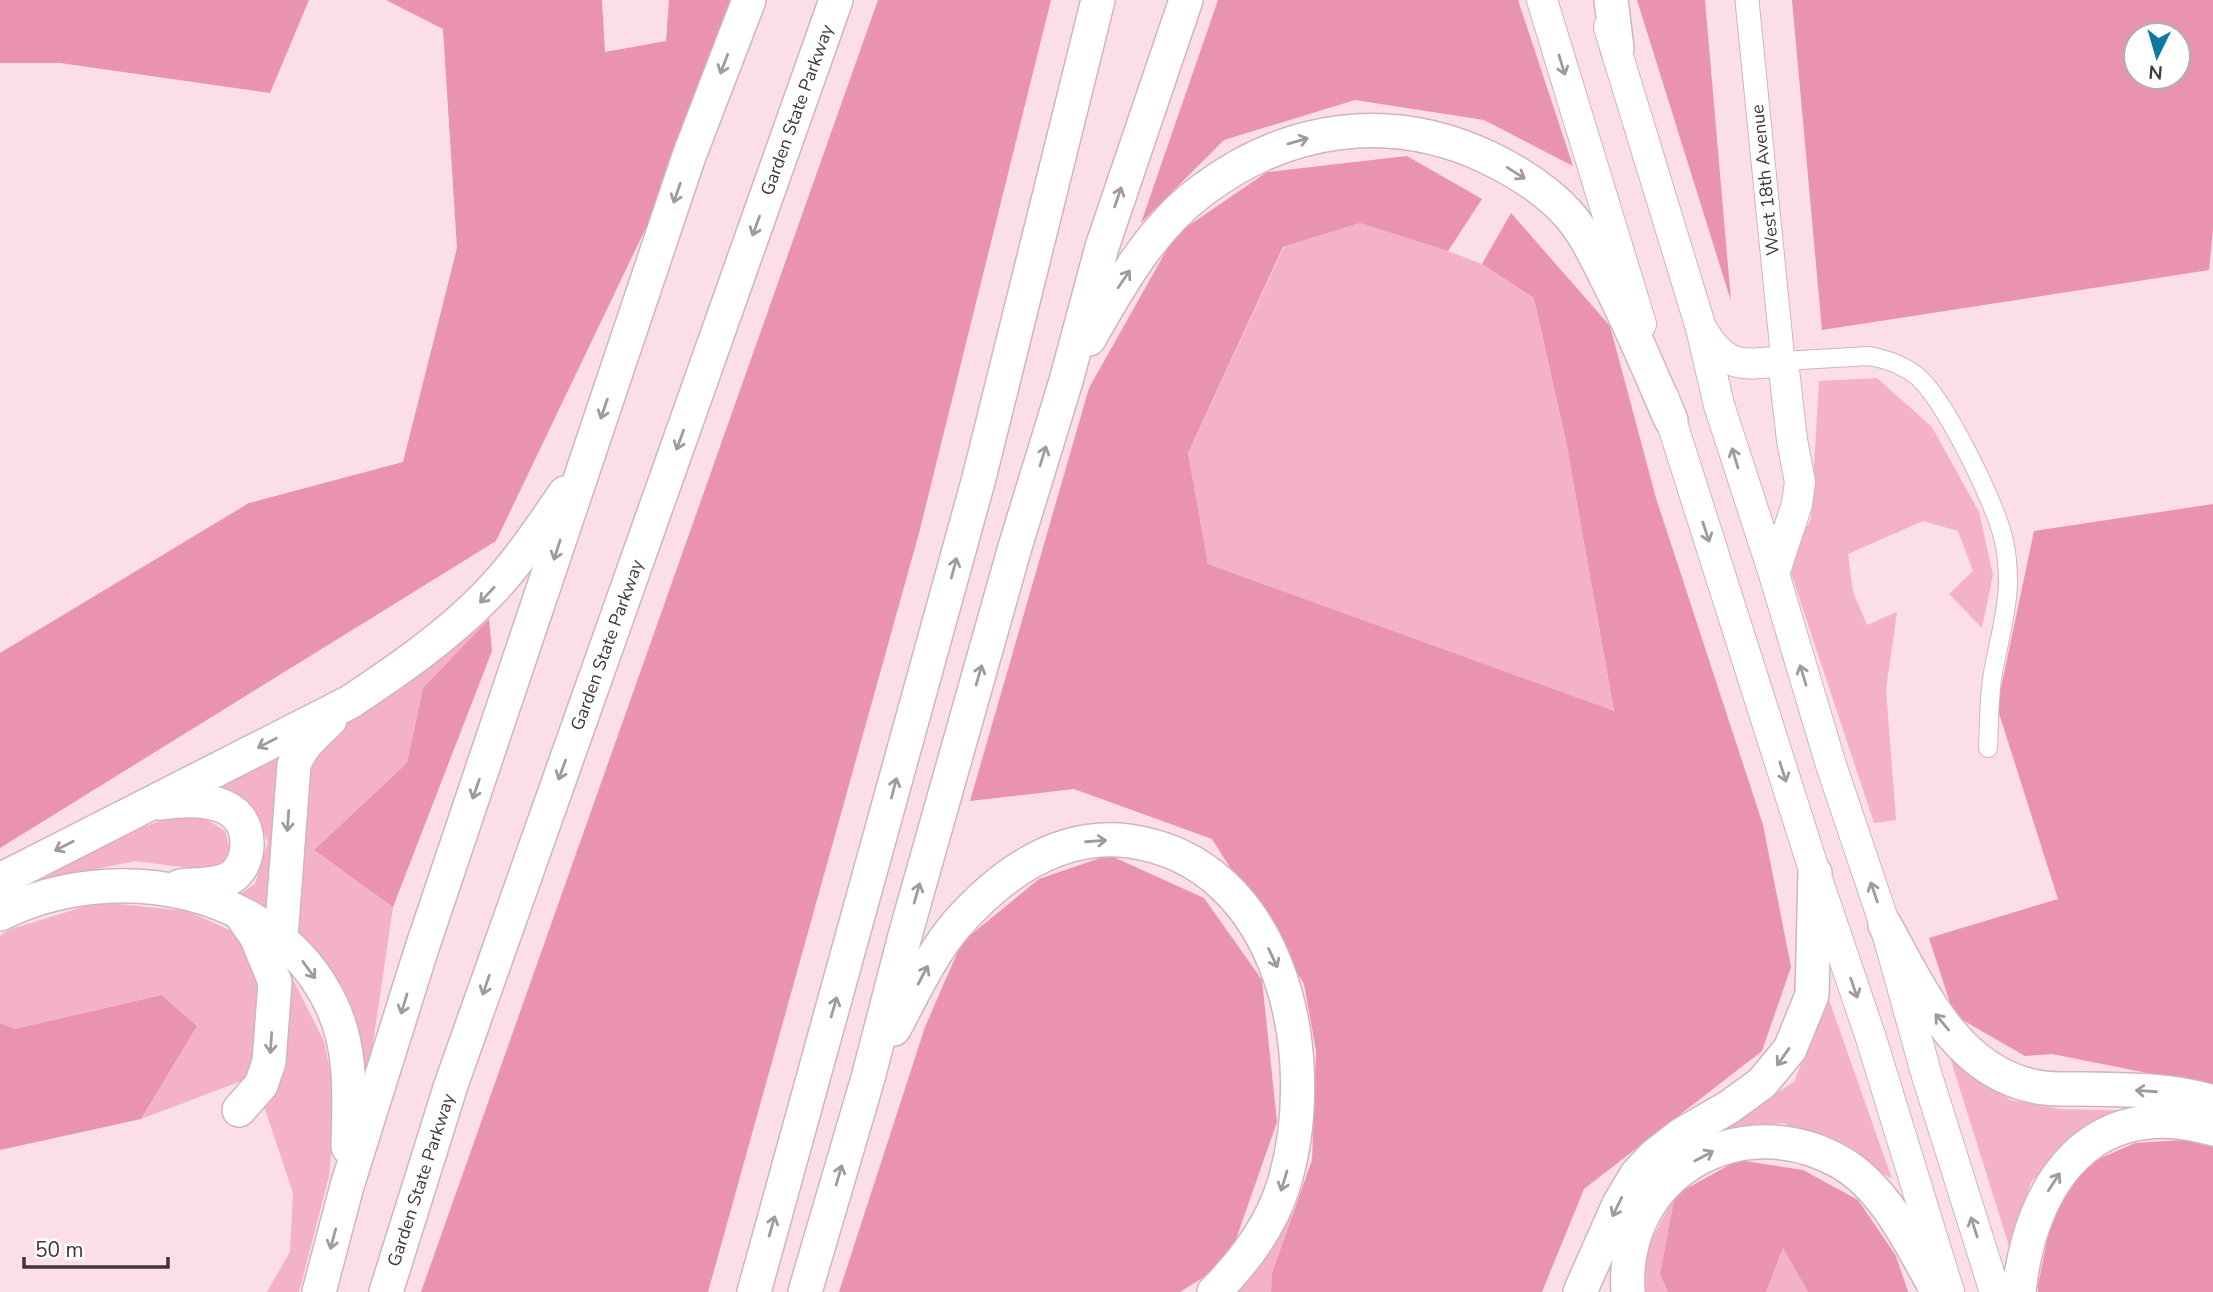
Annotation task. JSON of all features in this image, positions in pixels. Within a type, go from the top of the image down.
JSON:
[{"type":"highway","points":[[319,1292],[347,1186],[421,951],[690,156],[749,0]]},
{"type":"highway","name":"Garden State Parkway","points":[[386,1292],[455,1072],[836,0]]},
{"type":"highway","points":[[754,1292],[979,478],[1098,0]]},
{"type":"highway","points":[[805,1292],[1015,547],[1066,381],[1101,247],[1186,0]]},
{"type":"highway","points":[[1542,0],[1671,421],[1815,873],[1870,1035],[1949,1292]]},
{"type":"highway","points":[[1599,0],[1617,48],[1701,328],[1719,405],[1831,765],[1885,925],[1927,1076],[1995,1292]]},
{"type":"highway","points":[[1611,0],[1617,48]]},
{"type":"highway","points":[[1066,381],[1123,278],[1165,225],[1199,192],[1237,166],[1274,148],[1320,135],[1393,131],[1442,139],[1504,165],[1551,198],[1570,216],[1586,238],[1616,297],[1671,421]]},
{"type":"highway","points":[[1701,328],[1713,347],[1735,362],[1783,360],[1792,440],[1800,482],[1797,504],[1773,575]]},
{"type":"highway","points":[[281,938],[291,782],[299,753],[309,740],[350,702],[416,656],[488,594],[533,540],[586,462]]},
{"type":"highway","points":[[0,880],[350,702]]},
{"type":"highway","points":[[145,806],[186,799],[224,806],[241,821],[246,836],[245,859],[233,876],[223,881],[164,888]]},
{"type":"highway","points":[[867,1078],[937,950],[977,903],[1025,864],[1068,845],[1104,840],[1143,843],[1189,860],[1227,889],[1262,936],[1286,993],[1297,1064],[1295,1132],[1282,1189],[1253,1245],[1214,1292]]},
{"type":"highway","points":[[1580,1292],[1619,1203],[1637,1174],[1654,1156],[1681,1135],[1729,1107],[1762,1083],[1790,1049],[1812,995],[1815,873]]},
{"type":"highway","points":[[0,914],[20,904],[92,886],[164,888],[238,911],[281,938],[305,964],[324,991],[339,1024],[346,1052],[349,1083],[347,1186]]},
{"type":"highway","points":[[238,911],[257,936],[275,982],[269,1062],[261,1085],[239,1110]]},
{"type":"highway","points":[[1885,925],[1932,1011],[1965,1050],[2001,1075],[2049,1089],[2165,1093],[2213,1101]]},
{"type":"highway","points":[[2019,1292],[2023,1256],[2040,1205],[2055,1179],[2078,1153],[2103,1136],[2134,1125],[2162,1120],[2213,1129]]},
{"type":"highway","points":[[1628,1292],[1628,1272],[1637,1229],[1651,1202],[1668,1181],[1706,1153],[1745,1143],[1780,1141],[1821,1153],[1842,1163],[1874,1192],[1904,1233],[1938,1292]]},
{"type":"street","name":"West 18th Avenue","points":[[1747,0],[1783,360]]},
{"type":"street","points":[[1783,360],[1869,356],[1882,358],[1919,377],[1935,395],[1952,424],[1993,506],[2004,541],[2008,582],[2007,606],[1992,682],[1988,748]]},
{"type":"shaded area","points":[[0,0],[309,0],[270,93],[60,63],[0,63]]},
{"type":"shaded area","points":[[386,0],[602,0],[605,52],[666,41],[669,0],[755,0],[496,541],[0,848],[0,653],[249,503],[403,462],[457,248],[443,29]]},
{"type":"shaded area","points":[[878,0],[1051,0],[919,533],[708,1292],[421,1292]]},
{"type":"shaded area","points":[[1218,0],[1518,0],[1573,166],[1484,120],[1355,100],[1224,140],[1141,223]]},
{"type":"shaded area","points":[[1637,0],[1705,0],[1731,301]]},
{"type":"shaded area","points":[[1792,0],[2213,0],[2213,229],[2209,270],[1822,330]]},
{"type":"shaded area","points":[[1407,156],[1482,199],[1448,251],[1360,223],[1283,247],[1188,453],[1208,564],[1614,711],[1566,441],[1534,298],[1482,264],[1511,213],[1610,326],[1656,498],[1763,825],[1791,967],[1762,1051],[1584,1189],[1542,1292],[1271,1292],[1272,1273],[1312,1160],[1316,1051],[1304,984],[1212,839],[1074,789],[970,801],[1089,388],[1175,235],[1267,172]]},
{"type":"shaded area","points":[[1360,223],[1482,264],[1534,298],[1566,441],[1614,712],[1208,564],[1188,453],[1284,247]]},
{"type":"shaded area","points":[[1877,378],[1932,427],[1979,512],[1993,575],[1982,628],[1949,594],[1973,571],[1958,531],[1923,521],[1848,554],[1853,592],[1867,625],[1897,612],[1886,689],[1896,820],[1874,823],[1787,561],[1811,519],[1819,381]]},
{"type":"shaded area","points":[[2213,504],[2213,1086],[2052,1054],[2025,1056],[1954,1015],[1929,938],[2058,899],[1997,707],[2034,531]]},
{"type":"shaded area","points":[[489,619],[423,688],[407,763],[314,850],[393,907],[365,1097],[291,935],[304,776],[323,740]]},
{"type":"shaded area","points":[[489,619],[492,651],[393,907],[314,850],[407,763],[423,688]]},
{"type":"shaded area","points":[[287,748],[273,922],[235,897],[255,884],[268,842],[246,799],[205,790]]},
{"type":"shaded area","points":[[170,817],[203,817],[225,831],[232,857],[213,871],[135,861],[40,881],[102,843]]},
{"type":"shaded area","points":[[1109,855],[1204,898],[1262,980],[1277,1122],[1228,1262],[1180,1292],[839,1292],[925,1027],[962,942],[1039,879]]},
{"type":"shaded area","points":[[99,902],[187,911],[241,935],[262,967],[255,1076],[141,1119],[197,1026],[160,995],[15,1029],[0,1023],[0,936],[8,930]]},
{"type":"shaded area","points":[[291,976],[324,1041],[336,1100],[329,1176],[299,1292],[267,1292],[290,1252],[293,1193],[264,1106],[283,1069]]},
{"type":"shaded area","points":[[161,995],[197,1026],[141,1119],[0,1150],[0,1023],[15,1029]]},
{"type":"shaded area","points":[[1828,997],[1892,1179],[1840,1146],[1783,1123],[1715,1133],[1794,1082]]},
{"type":"shaded area","points":[[1948,1051],[2010,1100],[2060,1109],[2145,1111],[2072,1142],[2031,1182],[2010,1249]]},
{"type":"shaded area","points":[[2184,1140],[2213,1147],[2213,1292],[2038,1292],[2051,1221],[2064,1189],[2087,1164],[2135,1143]]},
{"type":"shaded area","points":[[1738,1160],[1803,1170],[1858,1200],[1896,1256],[1908,1292],[1808,1292],[1783,1248],[1766,1292],[1668,1292],[1660,1274],[1675,1195]]},
{"type":"shaded area","points":[[1675,1195],[1660,1274],[1668,1292],[1646,1292],[1644,1255]]},
{"type":"shaded area","points":[[1293,1213],[1272,1273],[1271,1292],[1238,1292]]},
{"type":"shaded area","points":[[1783,1248],[1808,1292],[1766,1292]]}]
